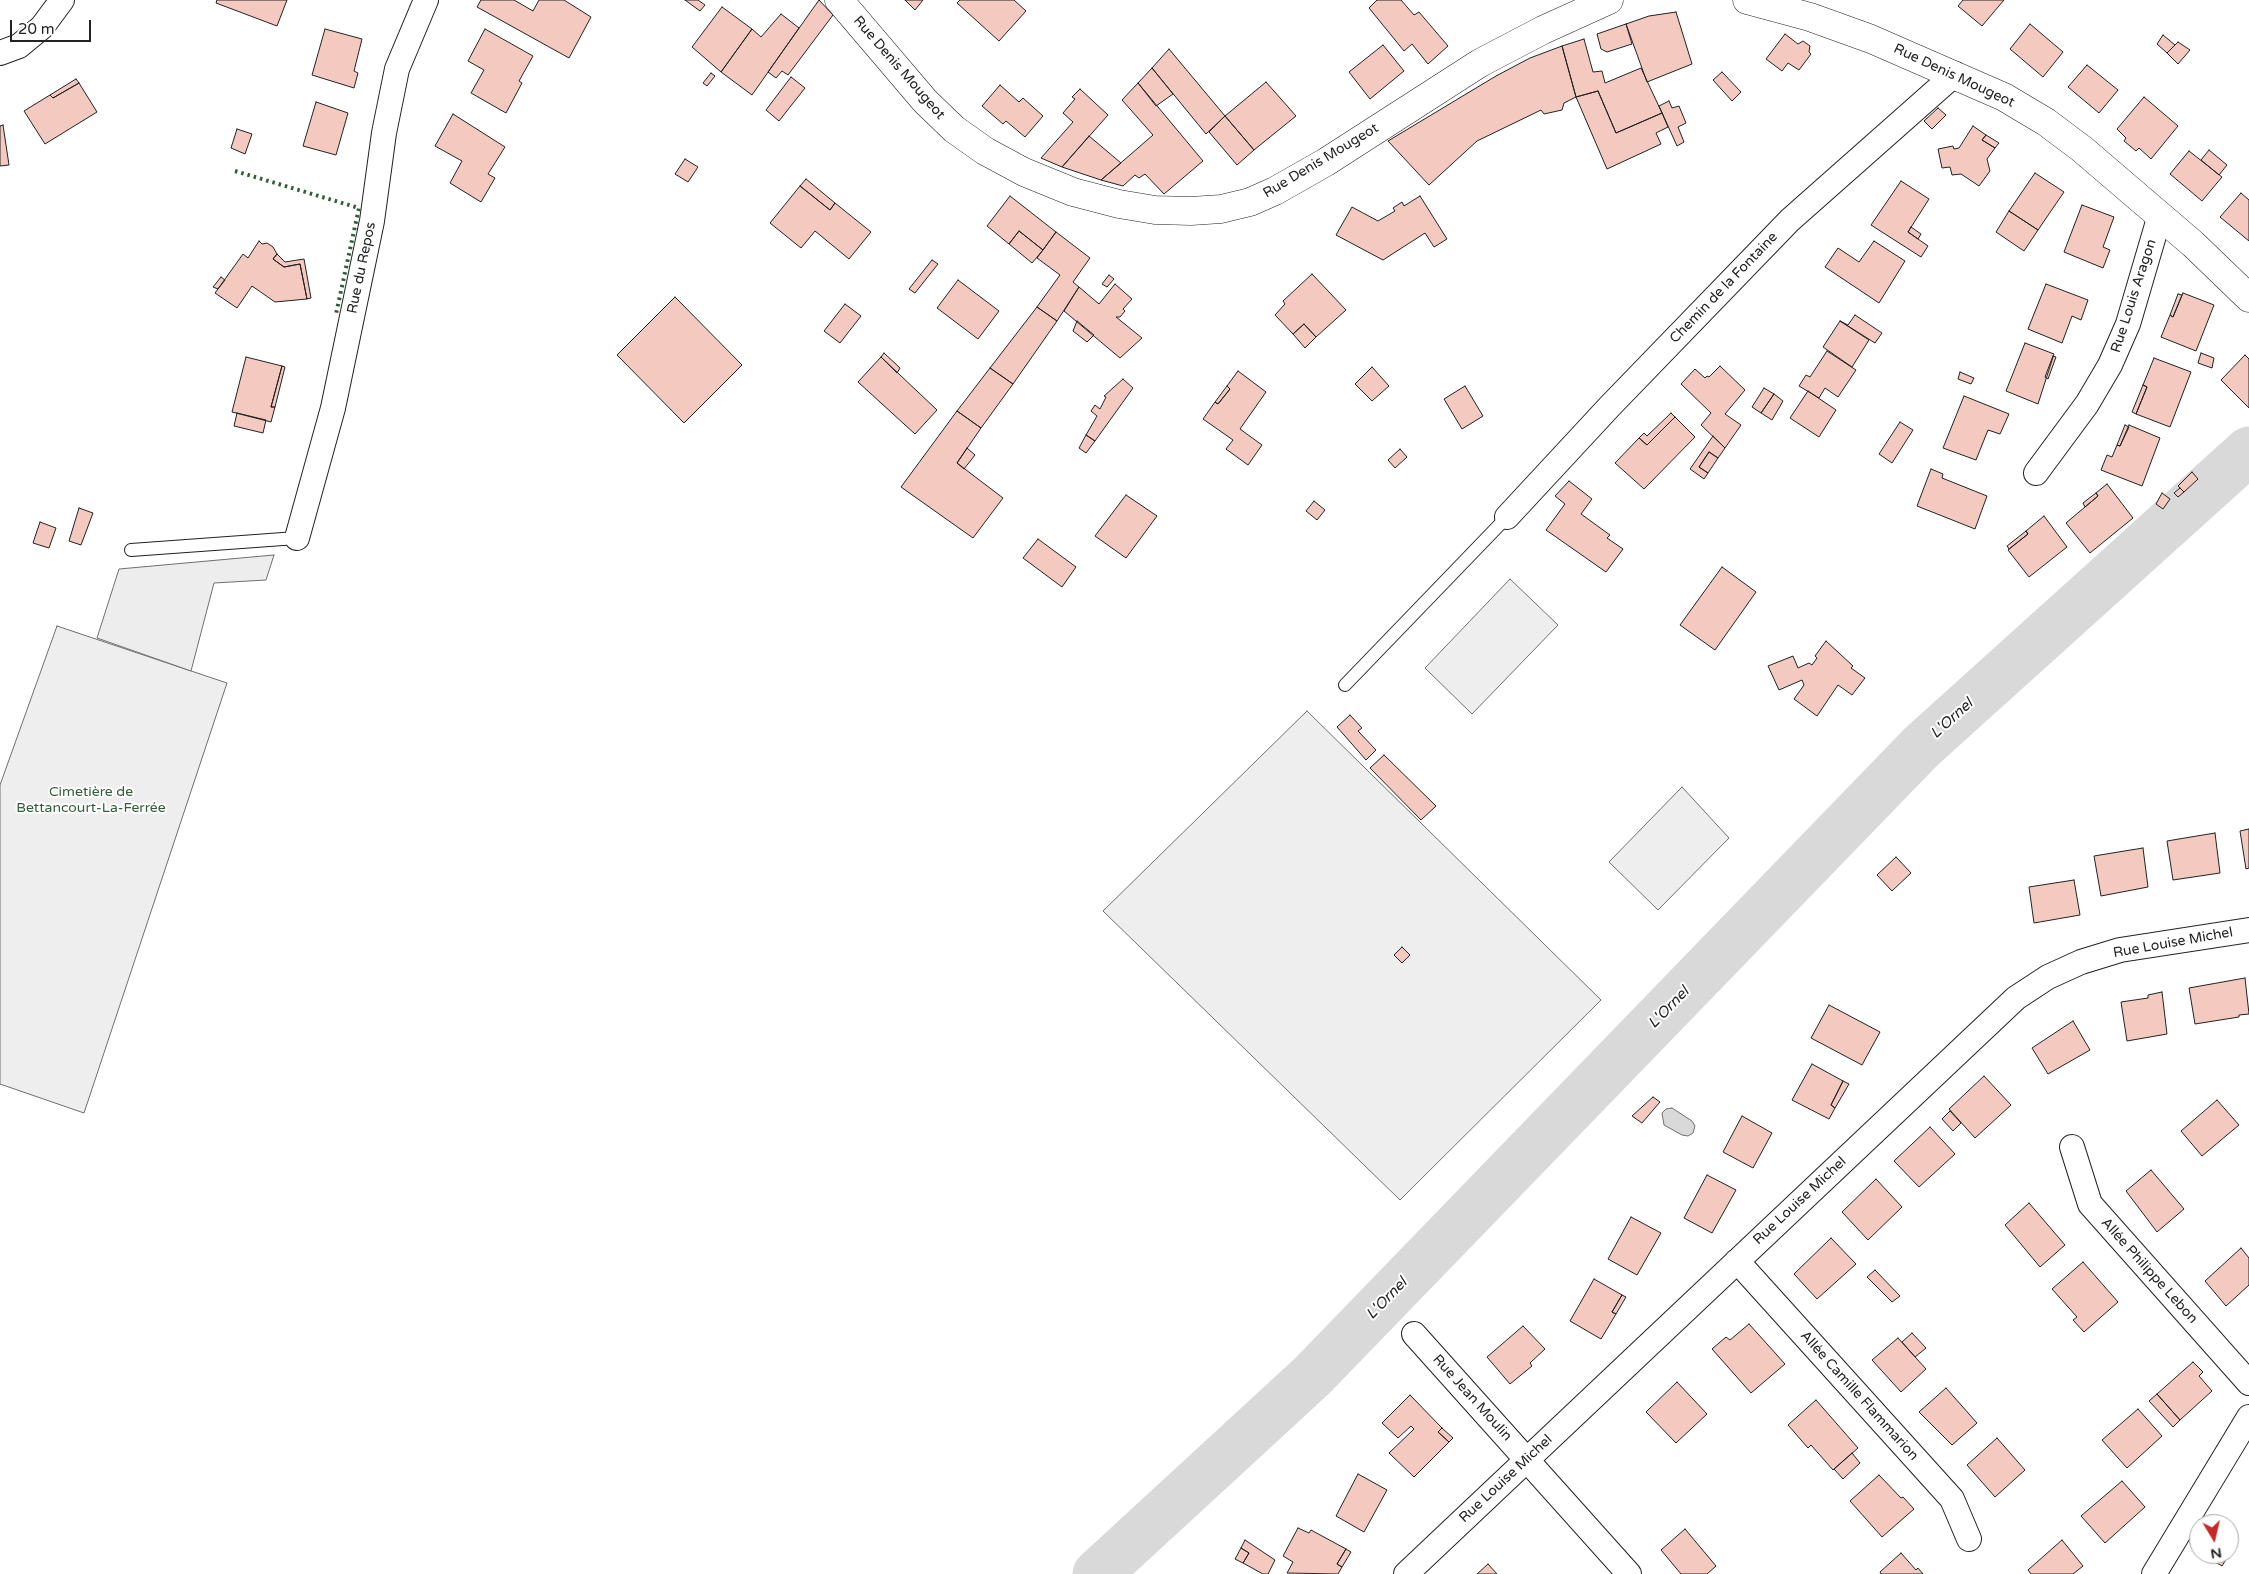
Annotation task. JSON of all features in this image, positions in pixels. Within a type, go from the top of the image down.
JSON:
[{"type":"street","points":[[0,53],[19,46],[42,27],[62,0]]},
{"type":"street","name":"Rue du Repos","points":[[296,538],[333,408],[372,221],[384,133],[397,69],[426,0]]},
{"type":"street","name":"Rue Denis Mougeot","points":[[839,0],[926,101],[954,129],[985,151],[1024,172],[1073,192],[1119,204],[1155,210],[1191,211],[1221,209],[1250,202],[1275,191],[1326,162],[1480,63],[1551,26],[1609,0]]},
{"type":"street","name":"Rue Denis Mougeot","points":[[1747,0],[1810,17],[1863,36],[1955,74],[2004,97],[2046,122],[2082,149],[2160,215],[2249,298]]},
{"type":"street","name":"Chemin de la Fontaine","points":[[1507,517],[1610,406],[1790,220],[1955,74]]},
{"type":"street","name":"Rue Louis Aragon","points":[[2036,474],[2087,404],[2110,365],[2128,324],[2160,215]]},
{"type":"street","name":"Rue Louise Michel","points":[[1406,1574],[2016,998],[2048,977],[2081,962],[2120,950],[2249,930]]},
{"type":"street","name":"Allée Philippe Lebon","points":[[2072,1147],[2090,1204],[2249,1383]]},
{"type":"street","name":"Allée Camille Flammarion","points":[[1737,1261],[1952,1499],[1969,1538]]},
{"type":"street","name":"Rue Jean Moulin","points":[[1414,1334],[1629,1574]]},
{"type":"street","points":[[2154,1574],[2249,1417]]},
{"type":"lane","points":[[1345,685],[1507,517]]},
{"type":"lane","points":[[131,550],[296,538]]},
{"type":"green space","points":[[1510,579],[1558,625],[1472,714],[1425,668]]},
{"type":"green space","name":"Cimetière de Bettancourt-La-Ferrée","points":[[57,626],[227,683],[84,1113],[0,1084],[0,785]]},
{"type":"green space","points":[[1307,711],[1601,1000],[1400,1200],[1103,911]]},
{"type":"green space","points":[[1682,787],[1729,838],[1658,910],[1609,862]]},
{"type":"shaded area","points":[[274,555],[266,580],[214,583],[191,671],[97,638],[119,569]]},
{"type":"shaded area","points":[[1672,1108],[1692,1121],[1695,1126],[1693,1133],[1688,1136],[1682,1135],[1664,1125],[1662,1113],[1666,1109]]},
{"type":"building","points":[[217,0],[287,0],[277,26],[216,3]]},
{"type":"building","points":[[481,0],[514,0],[533,11],[539,0],[564,0],[591,17],[569,58],[477,7]]},
{"type":"building","points":[[685,0],[698,0],[705,5],[700,11]]},
{"type":"building","points":[[819,0],[833,15],[788,75],[782,71],[776,78],[768,72]]},
{"type":"building","points":[[905,0],[923,0],[915,10]]},
{"type":"building","points":[[960,0],[1014,0],[1026,11],[999,41],[957,3]]},
{"type":"building","points":[[1377,0],[1401,0],[1414,15],[1419,12],[1448,46],[1428,64],[1412,44],[1404,51],[1369,8]]},
{"type":"building","points":[[1963,0],[2004,0],[1982,26],[1958,6]]},
{"type":"building","points":[[722,7],[752,29],[721,72],[692,47]]},
{"type":"building","points":[[1676,12],[1692,64],[1647,82],[1626,24],[1649,16]]},
{"type":"building","points":[[781,14],[799,28],[752,95],[721,72],[752,29],[761,37]]},
{"type":"building","points":[[1626,24],[1632,44],[1607,52],[1601,49],[1597,34]]},
{"type":"building","points":[[2030,24],[2063,52],[2043,77],[2010,49]]},
{"type":"building","points":[[325,29],[362,39],[354,71],[358,73],[354,88],[312,75]]},
{"type":"building","points":[[485,29],[533,56],[519,81],[522,83],[506,113],[471,93],[484,70],[468,61]]},
{"type":"building","points":[[1785,34],[1798,44],[1803,41],[1810,46],[1809,52],[1811,54],[1799,70],[1788,63],[1782,71],[1766,59]]},
{"type":"building","points":[[2163,35],[2175,45],[2167,53],[2157,44]]},
{"type":"building","points":[[1584,39],[1593,72],[1602,71],[1605,83],[1641,68],[1662,113],[1616,133],[1598,91],[1576,97],[1562,46]]},
{"type":"building","points":[[2178,42],[2190,50],[2178,64],[2167,53]]},
{"type":"building","points":[[1383,45],[1404,71],[1370,99],[1349,72]]},
{"type":"building","points":[[1562,46],[1576,97],[1564,103],[1562,110],[1544,114],[1541,110],[1477,141],[1429,185],[1388,141],[1496,76],[1530,58]]},
{"type":"building","points":[[1169,49],[1225,116],[1206,134],[1152,68]]},
{"type":"building","points":[[2087,65],[2118,90],[2099,113],[2068,87]]},
{"type":"building","points":[[1152,68],[1173,94],[1156,106],[1138,83]]},
{"type":"building","points":[[1722,72],[1741,92],[1732,101],[1713,80]]},
{"type":"building","points":[[711,73],[715,76],[707,86],[703,83]]},
{"type":"building","points":[[791,77],[805,88],[779,121],[766,110]]},
{"type":"building","points":[[76,79],[79,83],[53,98],[50,95]]},
{"type":"building","points":[[1266,82],[1296,116],[1254,150],[1225,116]]},
{"type":"building","points":[[79,83],[97,112],[45,144],[24,111],[50,95],[53,98]]},
{"type":"building","points":[[1138,83],[1203,161],[1164,194],[1145,174],[1139,178],[1135,175],[1123,186],[1101,180],[1153,135],[1122,100]]},
{"type":"building","points":[[1000,85],[1019,102],[1023,98],[1043,116],[1025,137],[1006,121],[1003,124],[982,106]]},
{"type":"building","points":[[1080,89],[1108,115],[1062,167],[1041,158],[1073,122],[1063,113],[1075,99],[1072,97]]},
{"type":"building","points":[[1598,91],[1616,133],[1662,113],[1668,127],[1656,133],[1661,144],[1607,169],[1576,97]]},
{"type":"building","points":[[2144,97],[2178,126],[2151,159],[2139,148],[2136,151],[2124,141],[2126,138],[2117,129]]},
{"type":"building","points":[[1669,101],[1672,108],[1679,106],[1686,123],[1678,127],[1684,142],[1677,146],[1659,106]]},
{"type":"building","points":[[316,102],[348,113],[336,155],[303,146]]},
{"type":"building","points":[[1938,108],[1946,115],[1932,129],[1924,121]]},
{"type":"building","points":[[453,114],[505,147],[488,174],[495,178],[481,202],[450,183],[462,161],[435,146]]},
{"type":"building","points":[[1225,116],[1254,150],[1237,165],[1209,132]]},
{"type":"building","points":[[3,125],[9,165],[0,166],[0,126]]},
{"type":"building","points":[[1973,126],[1986,135],[1982,140],[1995,148],[1987,159],[1990,171],[1979,186],[1961,174],[1952,175],[1950,167],[1942,168],[1938,149],[1953,146],[1954,149],[1959,148]]},
{"type":"building","points":[[237,129],[252,134],[245,154],[231,148]]},
{"type":"building","points":[[1986,135],[1999,143],[1995,148],[1982,140]]},
{"type":"building","points":[[1089,136],[1121,163],[1101,180],[1062,167]]},
{"type":"building","points":[[2209,150],[2227,165],[2219,175],[2201,160]]},
{"type":"building","points":[[2189,151],[2222,177],[2202,201],[2170,174]]},
{"type":"building","points":[[685,159],[698,167],[688,182],[675,174]]},
{"type":"building","points":[[2035,173],[2064,192],[2038,230],[2009,211]]},
{"type":"building","points":[[806,179],[835,203],[830,210],[800,186]]},
{"type":"building","points":[[1901,181],[1929,199],[1908,232],[1928,246],[1921,257],[1871,225]]},
{"type":"building","points":[[800,186],[830,210],[835,203],[871,232],[849,259],[815,231],[801,248],[770,223]]},
{"type":"building","points":[[2241,193],[2249,200],[2249,241],[2220,217]]},
{"type":"building","points":[[1010,196],[1056,232],[1043,250],[1019,231],[1009,244],[987,226]]},
{"type":"building","points":[[1420,196],[1447,239],[1434,247],[1425,233],[1383,260],[1336,235],[1352,207],[1378,221],[1395,211],[1393,208],[1402,202],[1404,206]]},
{"type":"building","points":[[2082,205],[2114,217],[2103,247],[2110,250],[2103,268],[2064,252]]},
{"type":"building","points":[[2009,211],[2038,230],[2024,251],[1996,232]]},
{"type":"building","points":[[1911,227],[1921,234],[1918,239],[1908,232]]},
{"type":"building","points":[[1019,231],[1043,250],[1032,263],[1009,244]]},
{"type":"building","points":[[1056,232],[1090,258],[1073,282],[1079,287],[1057,321],[1037,307],[1060,275],[1037,258]]},
{"type":"building","points":[[259,241],[262,244],[267,243],[273,247],[277,254],[273,259],[284,267],[300,264],[307,299],[275,302],[252,286],[237,308],[215,293],[243,254],[248,258]]},
{"type":"building","points":[[1874,241],[1905,261],[1879,303],[1825,267],[1838,248],[1859,262]]},
{"type":"building","points":[[277,254],[285,262],[304,259],[311,298],[307,299],[300,264],[284,267],[273,259]]},
{"type":"building","points":[[932,260],[938,264],[915,293],[909,289]]},
{"type":"building","points":[[1312,274],[1346,310],[1316,337],[1304,324],[1293,334],[1275,315],[1285,304],[1283,301]]},
{"type":"building","points":[[1109,275],[1114,279],[1107,287],[1102,284]]},
{"type":"building","points":[[221,277],[225,280],[218,289],[213,287]]},
{"type":"building","points":[[958,280],[999,311],[978,339],[937,308]]},
{"type":"building","points":[[1115,284],[1132,299],[1123,309],[1125,311],[1120,317],[1116,317],[1142,338],[1120,358],[1064,311],[1079,287],[1099,304]]},
{"type":"building","points":[[2046,284],[2088,300],[2081,320],[2072,316],[2062,343],[2028,329]]},
{"type":"building","points":[[2183,293],[2214,305],[2196,351],[2161,337],[2170,315],[2173,317]]},
{"type":"building","points":[[2178,294],[2182,295],[2173,317],[2170,315]]},
{"type":"building","points":[[675,297],[742,365],[684,423],[617,355]]},
{"type":"building","points":[[845,304],[861,316],[840,343],[824,331]]},
{"type":"building","points":[[1037,307],[1057,321],[1013,384],[990,368]]},
{"type":"building","points":[[1855,315],[1882,333],[1875,343],[1840,321],[1848,325]]},
{"type":"building","points":[[1077,321],[1094,335],[1087,342],[1073,331]]},
{"type":"building","points":[[1840,321],[1869,340],[1852,367],[1823,347]]},
{"type":"building","points":[[1304,324],[1316,337],[1305,348],[1293,334]]},
{"type":"building","points":[[2025,343],[2054,354],[2038,404],[2006,391]]},
{"type":"building","points":[[1827,351],[1856,370],[1838,397],[1825,388],[1819,398],[1799,386],[1806,375],[1810,377]]},
{"type":"building","points":[[884,353],[900,368],[897,373],[881,357]]},
{"type":"building","points":[[2201,353],[2214,358],[2212,368],[2198,363]]},
{"type":"building","points":[[2245,355],[2249,359],[2249,408],[2221,380]]},
{"type":"building","points":[[2053,356],[2056,357],[2048,379],[2045,377]]},
{"type":"building","points":[[246,357],[282,366],[271,407],[275,407],[271,422],[232,412]]},
{"type":"building","points":[[881,357],[937,410],[915,434],[858,382]]},
{"type":"building","points":[[2154,358],[2191,372],[2170,427],[2136,414],[2147,387],[2143,385]]},
{"type":"building","points":[[282,366],[285,367],[275,407],[271,407]]},
{"type":"building","points":[[1720,366],[1745,390],[1725,414],[1741,425],[1725,448],[1701,425],[1711,413],[1681,384],[1695,369],[1705,378],[1709,377]]},
{"type":"building","points":[[1372,367],[1389,386],[1372,401],[1355,384]]},
{"type":"building","points":[[990,368],[1013,384],[981,428],[957,411]]},
{"type":"building","points":[[1238,371],[1266,392],[1240,429],[1262,445],[1248,465],[1226,449],[1233,440],[1203,419],[1215,402],[1218,404],[1230,389],[1227,386]]},
{"type":"building","points":[[1960,372],[1974,378],[1971,384],[1958,379]]},
{"type":"building","points":[[1123,379],[1133,388],[1095,441],[1086,435],[1097,416],[1091,411],[1095,405],[1100,409],[1106,397],[1104,396]]},
{"type":"building","points":[[2143,385],[2147,387],[2136,414],[2132,412]]},
{"type":"building","points":[[1227,386],[1230,389],[1218,404],[1215,402]]},
{"type":"building","points":[[1465,386],[1483,416],[1462,429],[1444,399]]},
{"type":"building","points":[[1764,388],[1774,394],[1761,413],[1752,407]]},
{"type":"building","points":[[1808,391],[1836,410],[1819,437],[1790,418]]},
{"type":"building","points":[[1774,394],[1783,401],[1772,420],[1761,413]]},
{"type":"building","points":[[1964,396],[2009,414],[2000,434],[1988,430],[1976,460],[1943,448]]},
{"type":"building","points":[[957,411],[981,428],[957,463],[1003,498],[973,538],[901,487]]},
{"type":"building","points":[[237,413],[266,420],[263,433],[234,426]]},
{"type":"building","points":[[1671,413],[1675,417],[1647,445],[1639,438],[1644,433],[1647,436]]},
{"type":"building","points":[[1675,417],[1695,437],[1644,489],[1615,463],[1639,438],[1647,445]]},
{"type":"building","points":[[1900,422],[1913,430],[1892,463],[1879,454]]},
{"type":"building","points":[[2125,425],[2129,427],[2120,446],[2117,445]]},
{"type":"building","points":[[2129,425],[2160,438],[2142,486],[2101,470],[2107,455],[2112,457],[2117,445],[2120,446]]},
{"type":"building","points":[[1086,435],[1095,441],[1086,453],[1079,448]]},
{"type":"building","points":[[1713,436],[1725,448],[1718,458],[1709,452],[1699,467],[1708,473],[1704,479],[1690,469]]},
{"type":"building","points":[[967,448],[975,455],[964,469],[957,463]]},
{"type":"building","points":[[1400,449],[1407,457],[1395,468],[1388,460]]},
{"type":"building","points":[[1709,452],[1718,458],[1708,473],[1699,467]]},
{"type":"building","points":[[1931,469],[1943,474],[1942,478],[1987,496],[1975,529],[1917,506]]},
{"type":"building","points":[[2192,472],[2198,479],[2184,492],[2178,486]]},
{"type":"building","points":[[1569,481],[1592,499],[1581,514],[1610,535],[1607,538],[1623,549],[1606,572],[1546,530],[1565,504],[1555,496]]},
{"type":"building","points":[[2107,484],[2133,518],[2090,553],[2066,523],[2098,496],[2096,493]]},
{"type":"building","points":[[2180,488],[2184,492],[2178,497],[2174,493]]},
{"type":"building","points":[[2096,493],[2098,496],[2085,507],[2083,503]]},
{"type":"building","points":[[2162,493],[2170,499],[2163,509],[2156,504]]},
{"type":"building","points":[[1126,495],[1157,516],[1126,558],[1095,536]]},
{"type":"building","points":[[1314,501],[1325,510],[1317,520],[1306,511]]},
{"type":"building","points":[[79,508],[93,513],[81,545],[69,541]]},
{"type":"building","points":[[2044,516],[2067,547],[2029,577],[2008,550],[2028,534],[2026,531]]},
{"type":"building","points":[[40,522],[56,528],[49,548],[33,543]]},
{"type":"building","points":[[2026,531],[2028,534],[2009,549],[2007,546]]},
{"type":"building","points":[[1038,539],[1076,567],[1062,587],[1023,558]]},
{"type":"building","points":[[1722,567],[1756,592],[1715,650],[1680,625]]},
{"type":"building","points":[[1826,641],[1853,666],[1851,668],[1865,678],[1852,695],[1838,685],[1817,716],[1794,699],[1804,685],[1802,680],[1779,690],[1768,666],[1793,656],[1798,668],[1809,663],[1812,665],[1817,658],[1815,656]]},
{"type":"building","points":[[1350,715],[1362,728],[1358,731],[1376,750],[1366,760],[1337,727]]},
{"type":"building","points":[[1384,755],[1436,806],[1421,820],[1370,768]]},
{"type":"building","points":[[2249,829],[2249,868],[2246,869],[2240,831]]},
{"type":"building","points":[[2215,833],[2220,873],[2173,880],[2167,841]]},
{"type":"building","points":[[2143,848],[2148,887],[2101,896],[2094,856]]},
{"type":"building","points":[[1896,857],[1911,873],[1892,891],[1877,875]]},
{"type":"building","points":[[2074,880],[2080,915],[2034,923],[2029,887]]},
{"type":"building","points":[[1402,947],[1410,955],[1402,963],[1394,955]]},
{"type":"building","points":[[2245,978],[2249,1014],[2195,1024],[2189,988]]},
{"type":"building","points":[[2162,992],[2167,1034],[2127,1041],[2121,1002],[2148,998],[2148,995]]},
{"type":"building","points":[[1829,1005],[1880,1032],[1862,1065],[1811,1038]]},
{"type":"building","points":[[2073,1021],[2090,1050],[2048,1074],[2032,1048]]},
{"type":"building","points":[[1812,1064],[1843,1081],[1831,1105],[1835,1108],[1829,1119],[1792,1100]]},
{"type":"building","points":[[1984,1076],[2011,1105],[1975,1138],[1949,1109]]},
{"type":"building","points":[[1843,1081],[1849,1084],[1835,1108],[1831,1105]]},
{"type":"building","points":[[1653,1097],[1660,1102],[1642,1123],[1632,1116]]},
{"type":"building","points":[[2217,1100],[2239,1125],[2202,1156],[2181,1131]]},
{"type":"building","points":[[1950,1111],[1961,1123],[1953,1131],[1942,1119]]},
{"type":"building","points":[[1742,1116],[1772,1133],[1753,1168],[1723,1152]]},
{"type":"building","points":[[1930,1127],[1955,1154],[1919,1187],[1894,1161]]},
{"type":"building","points":[[2151,1170],[2184,1209],[2157,1232],[2126,1191]]},
{"type":"building","points":[[1707,1175],[1736,1190],[1712,1233],[1684,1218]]},
{"type":"building","points":[[1876,1179],[1902,1207],[1868,1240],[1842,1212]]},
{"type":"building","points":[[2029,1203],[2065,1245],[2040,1267],[2005,1225]]},
{"type":"building","points":[[1631,1217],[1661,1233],[1637,1275],[1608,1259]]},
{"type":"building","points":[[1831,1238],[1856,1264],[1817,1299],[1794,1274]]},
{"type":"building","points":[[2241,1248],[2249,1258],[2249,1285],[2226,1306],[2205,1281]]},
{"type":"building","points":[[2083,1262],[2118,1302],[2084,1332],[2073,1320],[2077,1317],[2052,1289]]},
{"type":"building","points":[[1875,1270],[1900,1296],[1892,1302],[1867,1277]]},
{"type":"building","points":[[1594,1279],[1622,1295],[1612,1312],[1616,1314],[1601,1339],[1570,1321]]},
{"type":"building","points":[[1622,1295],[1626,1297],[1616,1314],[1612,1312]]},
{"type":"building","points":[[1749,1324],[1785,1364],[1751,1393],[1712,1349],[1726,1337],[1730,1340]]},
{"type":"building","points":[[1523,1326],[1545,1349],[1530,1363],[1532,1366],[1510,1384],[1487,1357]]},
{"type":"building","points":[[1912,1333],[1926,1348],[1915,1357],[1902,1342]]},
{"type":"building","points":[[1898,1338],[1926,1369],[1901,1392],[1872,1360]]},
{"type":"building","points":[[2193,1362],[2203,1372],[2199,1376],[2212,1391],[2180,1420],[2157,1394]]},
{"type":"building","points":[[1677,1382],[1707,1414],[1676,1443],[1646,1412]]},
{"type":"building","points":[[1946,1388],[1977,1423],[1952,1445],[1919,1412]]},
{"type":"building","points":[[2157,1394],[2180,1420],[2173,1427],[2149,1401]]},
{"type":"building","points":[[1410,1395],[1442,1428],[1438,1432],[1449,1442],[1414,1477],[1389,1453],[1414,1429],[1411,1426],[1398,1438],[1382,1423]]},
{"type":"building","points":[[1816,1400],[1858,1448],[1833,1470],[1811,1445],[1808,1448],[1788,1425]]},
{"type":"building","points":[[2138,1409],[2162,1436],[2127,1468],[2102,1440]]},
{"type":"building","points":[[1442,1428],[1453,1438],[1449,1442],[1438,1432]]},
{"type":"building","points":[[1997,1438],[2025,1470],[1995,1497],[1967,1465]]},
{"type":"building","points":[[1852,1453],[1860,1463],[1843,1479],[1834,1469]]},
{"type":"building","points":[[1358,1474],[1387,1490],[1364,1532],[1336,1516]]},
{"type":"building","points":[[1879,1475],[1914,1509],[1882,1537],[1850,1501]]},
{"type":"building","points":[[2122,1481],[2145,1507],[2105,1543],[2081,1516]]},
{"type":"building","points":[[1298,1528],[1309,1533],[1311,1530],[1346,1549],[1337,1564],[1342,1567],[1338,1574],[1287,1573],[1293,1562],[1283,1556]]},
{"type":"building","points":[[1685,1529],[1716,1566],[1707,1574],[1681,1574],[1661,1550]]},
{"type":"building","points":[[1245,1540],[1275,1560],[1268,1574],[1263,1574],[1243,1563],[1249,1553],[1241,1548]]},
{"type":"building","points":[[2062,1540],[2083,1566],[2073,1574],[2031,1574],[2028,1570]]},
{"type":"building","points":[[1241,1548],[1249,1553],[1243,1563],[1235,1559]]},
{"type":"building","points":[[1346,1549],[1351,1552],[1342,1567],[1337,1564]]},
{"type":"building","points":[[1901,1553],[1916,1570],[1918,1568],[1923,1574],[1881,1574],[1880,1572]]},
{"type":"building","points":[[1488,1564],[1497,1574],[1477,1574]]},
{"type":"waterway","name":"L'Ornel","points":[[1097,1574],[1312,1376],[1921,747],[2249,451]]},
{"type":"hedge","points":[[235,171],[359,208],[336,314]]}]
